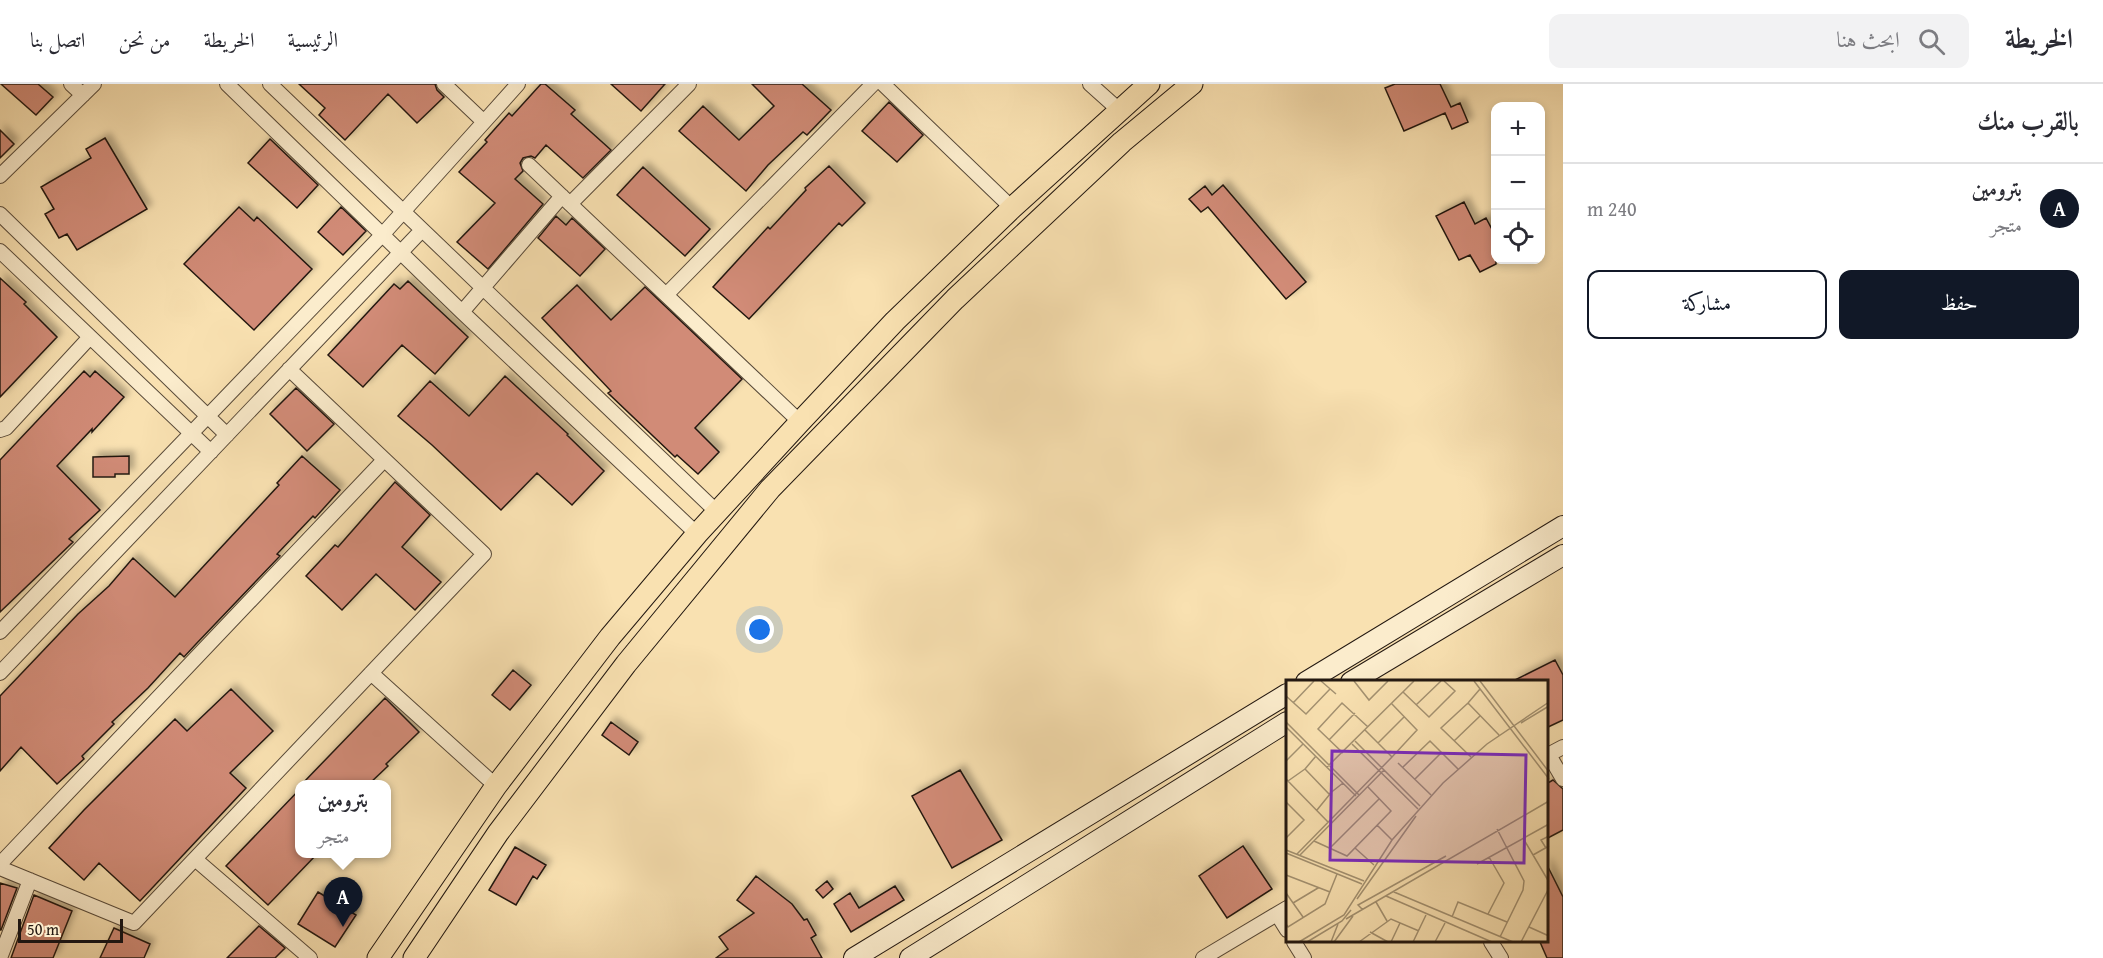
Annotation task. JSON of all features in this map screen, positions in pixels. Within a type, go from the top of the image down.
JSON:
[{"type":"main road","points":[[378,958],[496,786],[610,637],[697,534],[895,321],[1012,208],[1149,84]]},
{"type":"main road","points":[[414,958],[505,823],[626,664],[770,489],[955,299],[1122,142],[1192,84]]},
{"type":"main road","points":[[1309,680],[1563,526]]},
{"type":"main road","points":[[1354,680],[1563,555]]},
{"type":"main road","points":[[854,958],[1286,695]]},
{"type":"main road","points":[[910,958],[1286,723]]},
{"type":"street","points":[[71,84],[83,95]]},
{"type":"street","points":[[0,176],[94,84]]},
{"type":"street","points":[[226,84],[462,312],[697,534]]},
{"type":"street","points":[[270,84],[717,512]]},
{"type":"street","points":[[444,84],[484,122]]},
{"type":"street","points":[[0,632],[383,234],[518,84]]},
{"type":"street","points":[[462,312],[566,200],[689,84]]},
{"type":"street","points":[[666,295],[873,84]]},
{"type":"street","points":[[883,84],[1012,208]]},
{"type":"street","points":[[1090,84],[1119,110]]},
{"type":"street","points":[[529,165],[800,422]]},
{"type":"street","points":[[0,214],[227,435]]},
{"type":"street","points":[[0,673],[422,230]]},
{"type":"street","points":[[0,251],[211,452]]},
{"type":"street","points":[[0,430],[6,428],[90,337]]},
{"type":"street","points":[[290,369],[484,554],[134,923],[0,866],[384,460]]},
{"type":"street","points":[[371,674],[496,786]]},
{"type":"street","points":[[1563,747],[1548,755],[1563,779]]},
{"type":"street","points":[[195,859],[310,958]]},
{"type":"street","points":[[0,958],[30,880]]},
{"type":"street","points":[[1203,958],[1282,911],[1286,926]]},
{"type":"street","points":[[1295,943],[1304,958]]},
{"type":"street","points":[[1492,943],[1501,958]]},
{"type":"building","points":[[1,84],[38,84],[53,97],[36,115]]},
{"type":"building","points":[[299,84],[435,84],[444,97],[417,123],[388,94],[345,140],[319,115],[325,108]]},
{"type":"building","points":[[541,84],[545,84],[575,110],[571,114],[611,150],[583,178],[546,145],[535,158],[531,156],[523,158],[520,163],[523,171],[515,179],[543,204],[488,269],[457,242],[495,203],[459,172],[487,142],[485,140],[509,113],[512,116]]},
{"type":"building","points":[[611,84],[665,84],[641,111]]},
{"type":"building","points":[[752,84],[802,84],[831,110],[807,135],[803,132],[768,165],[746,191],[679,131],[703,106],[739,140],[774,106]]},
{"type":"building","points":[[1395,84],[1440,84],[1451,107],[1460,103],[1468,122],[1452,129],[1445,113],[1404,131],[1385,88]]},
{"type":"building","points":[[889,102],[923,135],[897,162],[862,131]]},
{"type":"building","points":[[0,130],[14,144],[0,158]]},
{"type":"building","points":[[105,138],[147,209],[77,250],[67,234],[59,238],[45,214],[54,209],[41,187],[91,158],[86,149]]},
{"type":"building","points":[[270,139],[318,185],[297,208],[248,163]]},
{"type":"building","points":[[829,166],[865,203],[842,226],[839,223],[749,319],[713,287],[768,227],[770,229],[806,190],[805,188]]},
{"type":"building","points":[[643,167],[710,229],[685,256],[617,195]]},
{"type":"building","points":[[1223,185],[1306,282],[1286,299],[1208,207],[1201,212],[1189,199],[1205,186],[1212,195]]},
{"type":"building","points":[[1464,202],[1475,224],[1486,218],[1491,228],[1491,264],[1496,264],[1480,272],[1470,255],[1459,260],[1436,216]]},
{"type":"building","points":[[239,207],[254,221],[257,217],[312,269],[254,330],[184,264]]},
{"type":"building","points":[[341,207],[366,231],[343,255],[318,232]]},
{"type":"building","points":[[556,216],[566,225],[572,218],[605,249],[580,276],[538,238]]},
{"type":"building","points":[[0,278],[26,302],[24,304],[57,337],[0,397]]},
{"type":"building","points":[[408,281],[468,337],[435,374],[402,345],[363,387],[328,355],[394,284],[400,289]]},
{"type":"building","points":[[577,285],[611,320],[645,287],[742,379],[695,428],[719,452],[698,474],[677,455],[675,457],[608,393],[611,391],[542,318]]},
{"type":"building","points":[[84,371],[90,377],[95,371],[124,397],[57,466],[100,510],[69,539],[73,542],[0,612],[0,460]]},
{"type":"building","points":[[505,376],[604,471],[572,505],[537,473],[501,510],[398,416],[430,381],[469,416]]},
{"type":"building","points":[[296,388],[334,424],[307,451],[270,414]]},
{"type":"building","points":[[129,456],[129,474],[115,474],[115,477],[93,477],[93,457]]},
{"type":"building","points":[[302,456],[340,490],[315,518],[313,516],[277,554],[280,556],[184,657],[180,653],[112,722],[114,724],[82,756],[84,759],[57,784],[21,747],[0,771],[0,696],[78,614],[109,586],[133,558],[175,597],[279,485],[277,483]]},
{"type":"building","points":[[395,482],[430,515],[402,547],[441,582],[415,610],[376,574],[342,610],[306,576],[335,545],[338,547]]},
{"type":"building","points":[[1555,660],[1563,675],[1563,720],[1548,727],[1548,680],[1515,680]]},
{"type":"building","points":[[513,670],[531,685],[510,710],[492,695]]},
{"type":"building","points":[[231,689],[273,731],[230,773],[246,788],[140,901],[99,863],[84,880],[49,848],[175,719],[187,731]]},
{"type":"building","points":[[385,698],[419,732],[373,780],[306,780]]},
{"type":"building","points":[[611,722],[638,742],[629,755],[602,735]]},
{"type":"building","points":[[960,770],[1002,840],[952,868],[912,796]]},
{"type":"building","points":[[1553,780],[1563,789],[1563,830],[1548,838],[1548,783]]},
{"type":"building","points":[[295,794],[295,858],[313,858],[268,905],[226,866]]},
{"type":"building","points":[[1243,846],[1272,889],[1227,918],[1199,876]]},
{"type":"building","points":[[515,847],[546,865],[537,879],[533,876],[516,905],[489,890]]},
{"type":"building","points":[[1548,867],[1563,897],[1563,958],[1547,958],[1540,943],[1548,943]]},
{"type":"building","points":[[756,876],[792,904],[804,920],[807,919],[816,935],[811,938],[822,958],[716,958],[728,949],[719,937],[754,913],[737,900]]},
{"type":"building","points":[[827,881],[833,889],[823,898],[816,890]]},
{"type":"building","points":[[0,883],[17,888],[1,930],[0,930]]},
{"type":"building","points":[[895,886],[904,900],[851,932],[834,904],[850,893],[859,908]]},
{"type":"building","points":[[318,892],[356,915],[335,947],[298,924]]},
{"type":"building","points":[[34,895],[72,911],[53,958],[11,958]]},
{"type":"building","points":[[259,926],[285,948],[275,958],[227,958]]},
{"type":"building","points":[[114,928],[150,944],[144,958],[100,958]]},
{"type":"place","name":"بترومين","points":[[343,927]]}]
